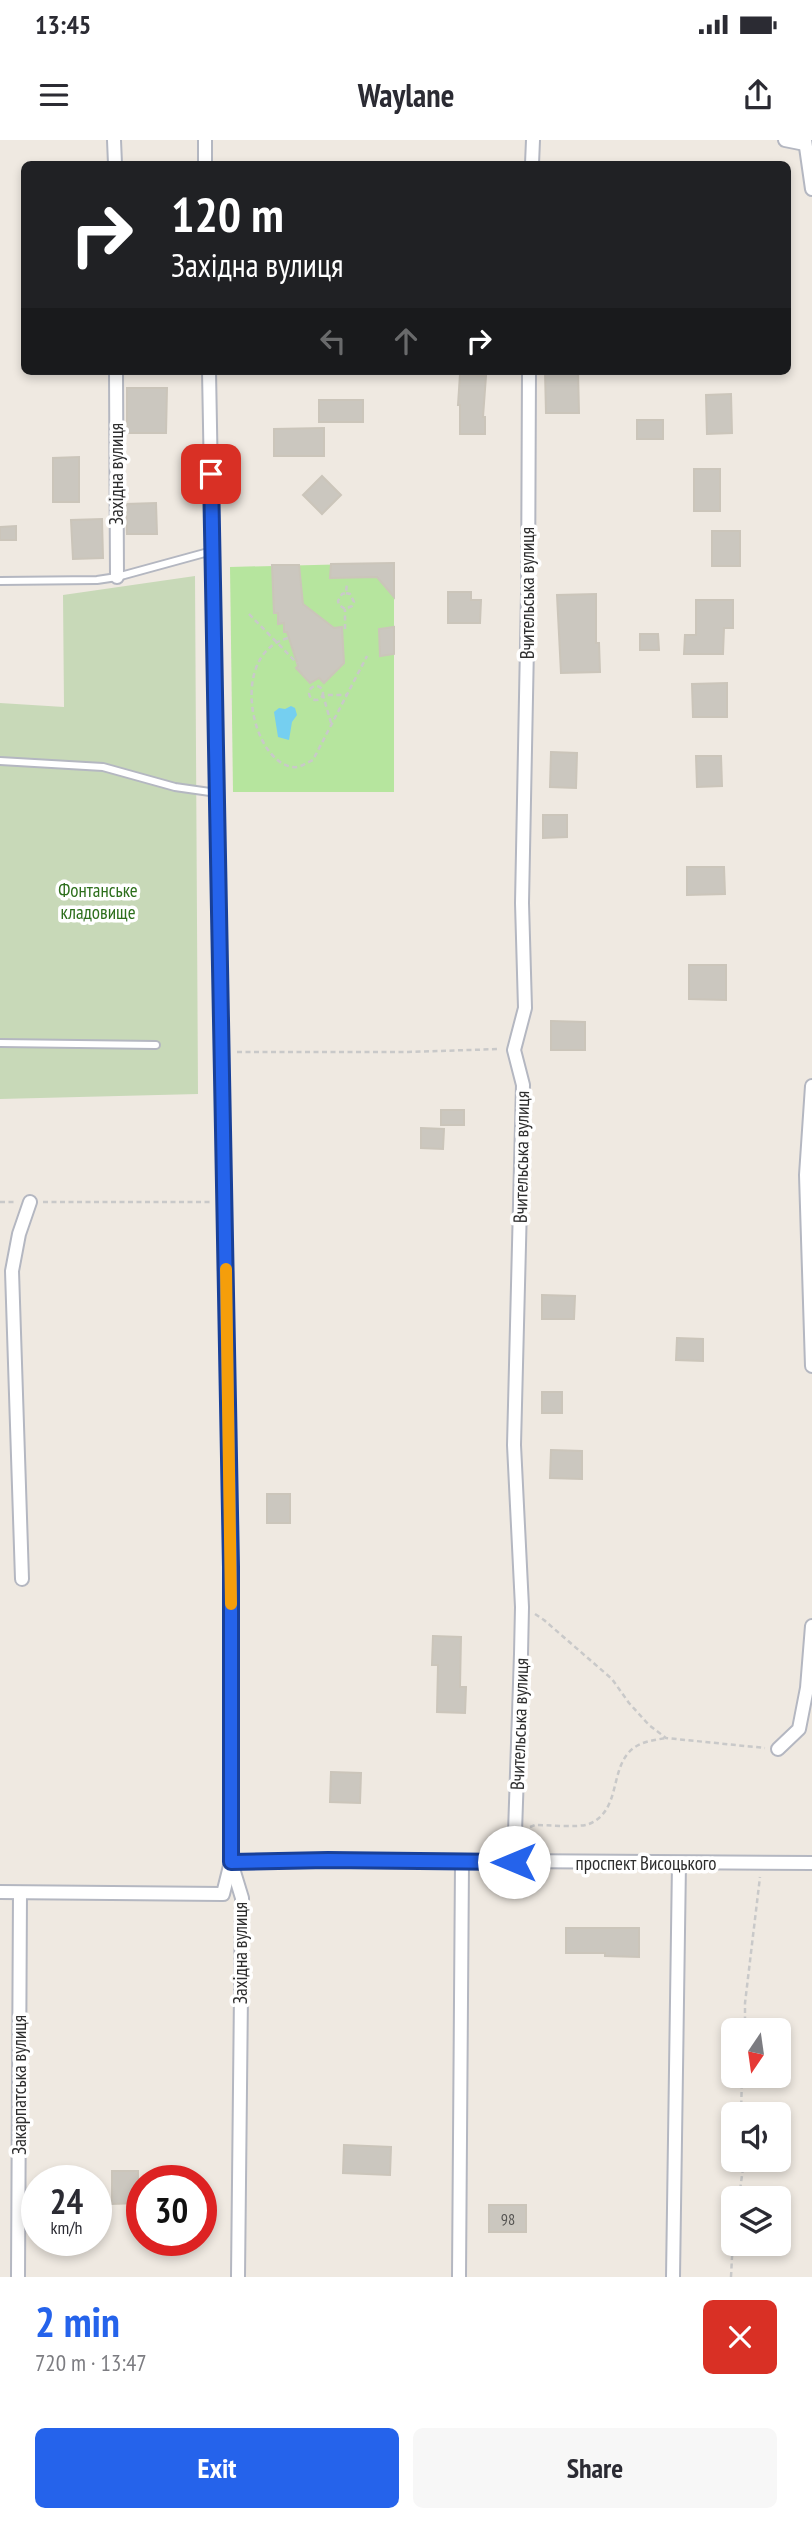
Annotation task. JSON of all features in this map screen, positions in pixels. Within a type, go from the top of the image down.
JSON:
[{"type":"street","points":[[114,140],[115,161]]},
{"type":"street","points":[[205,140],[205,161]]},
{"type":"street","points":[[532,161],[533,140]]},
{"type":"street","points":[[785,140],[805,142],[812,188]]},
{"type":"street","name":"Західна вулиця","points":[[116,375],[117,577]]},
{"type":"street","name":"Західна вулиця","points":[[209,375],[231,1567],[231,1862],[242,1899],[238,2277]]},
{"type":"street","name":"Вчительська вулиця","points":[[514,1862],[522,1606],[514,1445],[523,1085],[514,1051],[525,1008],[522,903],[529,375]]},
{"type":"street","points":[[812,1086],[806,1175],[812,1366]]},
{"type":"street","points":[[22,1579],[12,1271],[19,1234],[30,1202]]},
{"type":"street","points":[[778,1749],[799,1729],[807,1688],[812,1626]]},
{"type":"street","name":"проспект Висоцького","points":[[231,1862],[328,1860],[812,1863]]},
{"type":"street","points":[[0,1892],[223,1894],[231,1862]]},
{"type":"street","points":[[460,2277],[462,1862]]},
{"type":"street","points":[[673,2277],[679,1863]]},
{"type":"street","name":"Закарпатська вулиця","points":[[18,2277],[20,1892]]},
{"type":"lane","points":[[0,581],[97,580],[212,551]]},
{"type":"lane","points":[[0,761],[103,767],[175,787],[217,793]]},
{"type":"lane","points":[[0,1043],[156,1045]]},
{"type":"path","points":[[346,593],[347,582]]},
{"type":"path","points":[[345,609],[354,602],[350,594],[346,593]]},
{"type":"path","points":[[345,609],[338,601],[339,597],[346,593]]},
{"type":"path","points":[[345,609],[345,629]]},
{"type":"path","points":[[249,614],[297,663]]},
{"type":"path","points":[[288,638],[269,646],[256,665],[250,688],[262,742],[283,765],[296,768],[313,760],[367,656]]},
{"type":"path","points":[[331,724],[323,695],[322,688],[319,686],[310,689],[309,693],[313,699],[321,699],[323,695],[347,695]]},
{"type":"path","points":[[223,1052],[408,1052],[485,1048],[514,1051]]},
{"type":"path","points":[[0,1202],[225,1202]]},
{"type":"path","points":[[522,1606],[544,1620],[612,1679],[642,1718],[666,1738]]},
{"type":"path","points":[[515,1836],[535,1825],[588,1825],[602,1815],[610,1803],[624,1757],[644,1742],[666,1738],[778,1749]]},
{"type":"path","points":[[745,2018],[761,1863]]},
{"type":"path","points":[[731,2277],[732,2256]]},
{"type":"green space","points":[[394,563],[394,792],[233,792],[230,567]]},
{"type":"green space","name":"Фонтанське кладовище","points":[[195,576],[198,1094],[0,1099],[0,703],[64,707],[63,595]]},
{"type":"water","points":[[279,708],[295,708],[297,715],[292,722],[289,740],[278,737],[274,712]]},
{"type":"building","points":[[460,375],[486,376],[483,417],[485,434],[460,434]]},
{"type":"building","points":[[545,375],[578,375],[579,413],[546,413]]},
{"type":"building","points":[[127,388],[167,388],[166,433],[127,433]]},
{"type":"building","points":[[731,394],[732,433],[707,434],[706,395]]},
{"type":"building","points":[[319,400],[363,400],[363,422],[319,422]]},
{"type":"building","points":[[637,420],[663,420],[663,439],[637,439]]},
{"type":"building","points":[[324,428],[324,456],[274,456],[274,429]]},
{"type":"building","points":[[79,457],[79,502],[53,502],[53,458]]},
{"type":"building","points":[[694,469],[720,469],[720,511],[694,511]]},
{"type":"building","points":[[322,476],[341,495],[322,514],[303,495]]},
{"type":"building","points":[[156,503],[157,534],[127,534],[126,504]]},
{"type":"building","points":[[102,519],[103,558],[73,559],[71,520]]},
{"type":"building","points":[[16,526],[16,540],[0,540],[0,527]]},
{"type":"building","points":[[712,531],[740,531],[740,566],[712,566]]},
{"type":"building","points":[[394,563],[394,597],[377,577],[330,578],[331,564]]},
{"type":"building","points":[[272,565],[299,565],[303,604],[334,628],[342,627],[344,663],[324,683],[319,678],[310,683],[296,668],[298,666],[287,632],[284,632],[284,623],[278,624],[278,613],[274,613]]},
{"type":"building","points":[[448,592],[471,592],[471,600],[481,600],[480,623],[448,623]]},
{"type":"building","points":[[596,594],[596,643],[599,643],[600,672],[561,673],[557,595]]},
{"type":"building","points":[[696,600],[733,600],[733,628],[724,628],[723,654],[684,654],[685,635],[696,635]]},
{"type":"building","points":[[394,627],[394,654],[380,656],[379,629]]},
{"type":"building","points":[[640,634],[658,634],[659,650],[640,650]]},
{"type":"building","points":[[727,683],[727,717],[693,717],[692,684]]},
{"type":"building","points":[[551,752],[577,753],[576,788],[550,787]]},
{"type":"building","points":[[696,756],[721,756],[722,786],[697,787]]},
{"type":"building","points":[[543,815],[567,815],[567,837],[543,838]]},
{"type":"building","points":[[687,867],[724,867],[725,894],[687,895]]},
{"type":"building","points":[[689,965],[726,965],[726,1000],[689,999]]},
{"type":"building","points":[[551,1021],[585,1022],[585,1050],[551,1050]]},
{"type":"building","points":[[441,1110],[464,1110],[464,1125],[441,1125]]},
{"type":"building","points":[[421,1128],[444,1129],[443,1149],[421,1148]]},
{"type":"building","points":[[542,1295],[575,1296],[574,1319],[542,1319]]},
{"type":"building","points":[[677,1338],[703,1339],[703,1361],[676,1360]]},
{"type":"building","points":[[542,1392],[562,1392],[562,1413],[542,1413]]},
{"type":"building","points":[[551,1450],[582,1451],[582,1479],[550,1478]]},
{"type":"building","points":[[267,1494],[290,1494],[290,1523],[267,1523]]},
{"type":"building","points":[[433,1636],[461,1637],[460,1687],[466,1687],[465,1713],[437,1712],[438,1665],[432,1665]]},
{"type":"building","points":[[331,1772],[361,1773],[360,1803],[330,1802]]},
{"type":"building","points":[[566,1928],[639,1928],[639,1957],[605,1956],[605,1953],[566,1953]]},
{"type":"building","points":[[344,2145],[391,2147],[390,2175],[343,2173]]},
{"type":"building","points":[[112,2171],[126,2171],[126,2203],[112,2204]]},
{"type":"building","points":[[489,2205],[526,2205],[526,2232],[489,2232]]},
{"type":"slow traffic","points":[[226,1269],[231,1604]]},
{"type":"route","points":[[211,474],[231,1567],[231,1862],[514,1862]]}]
